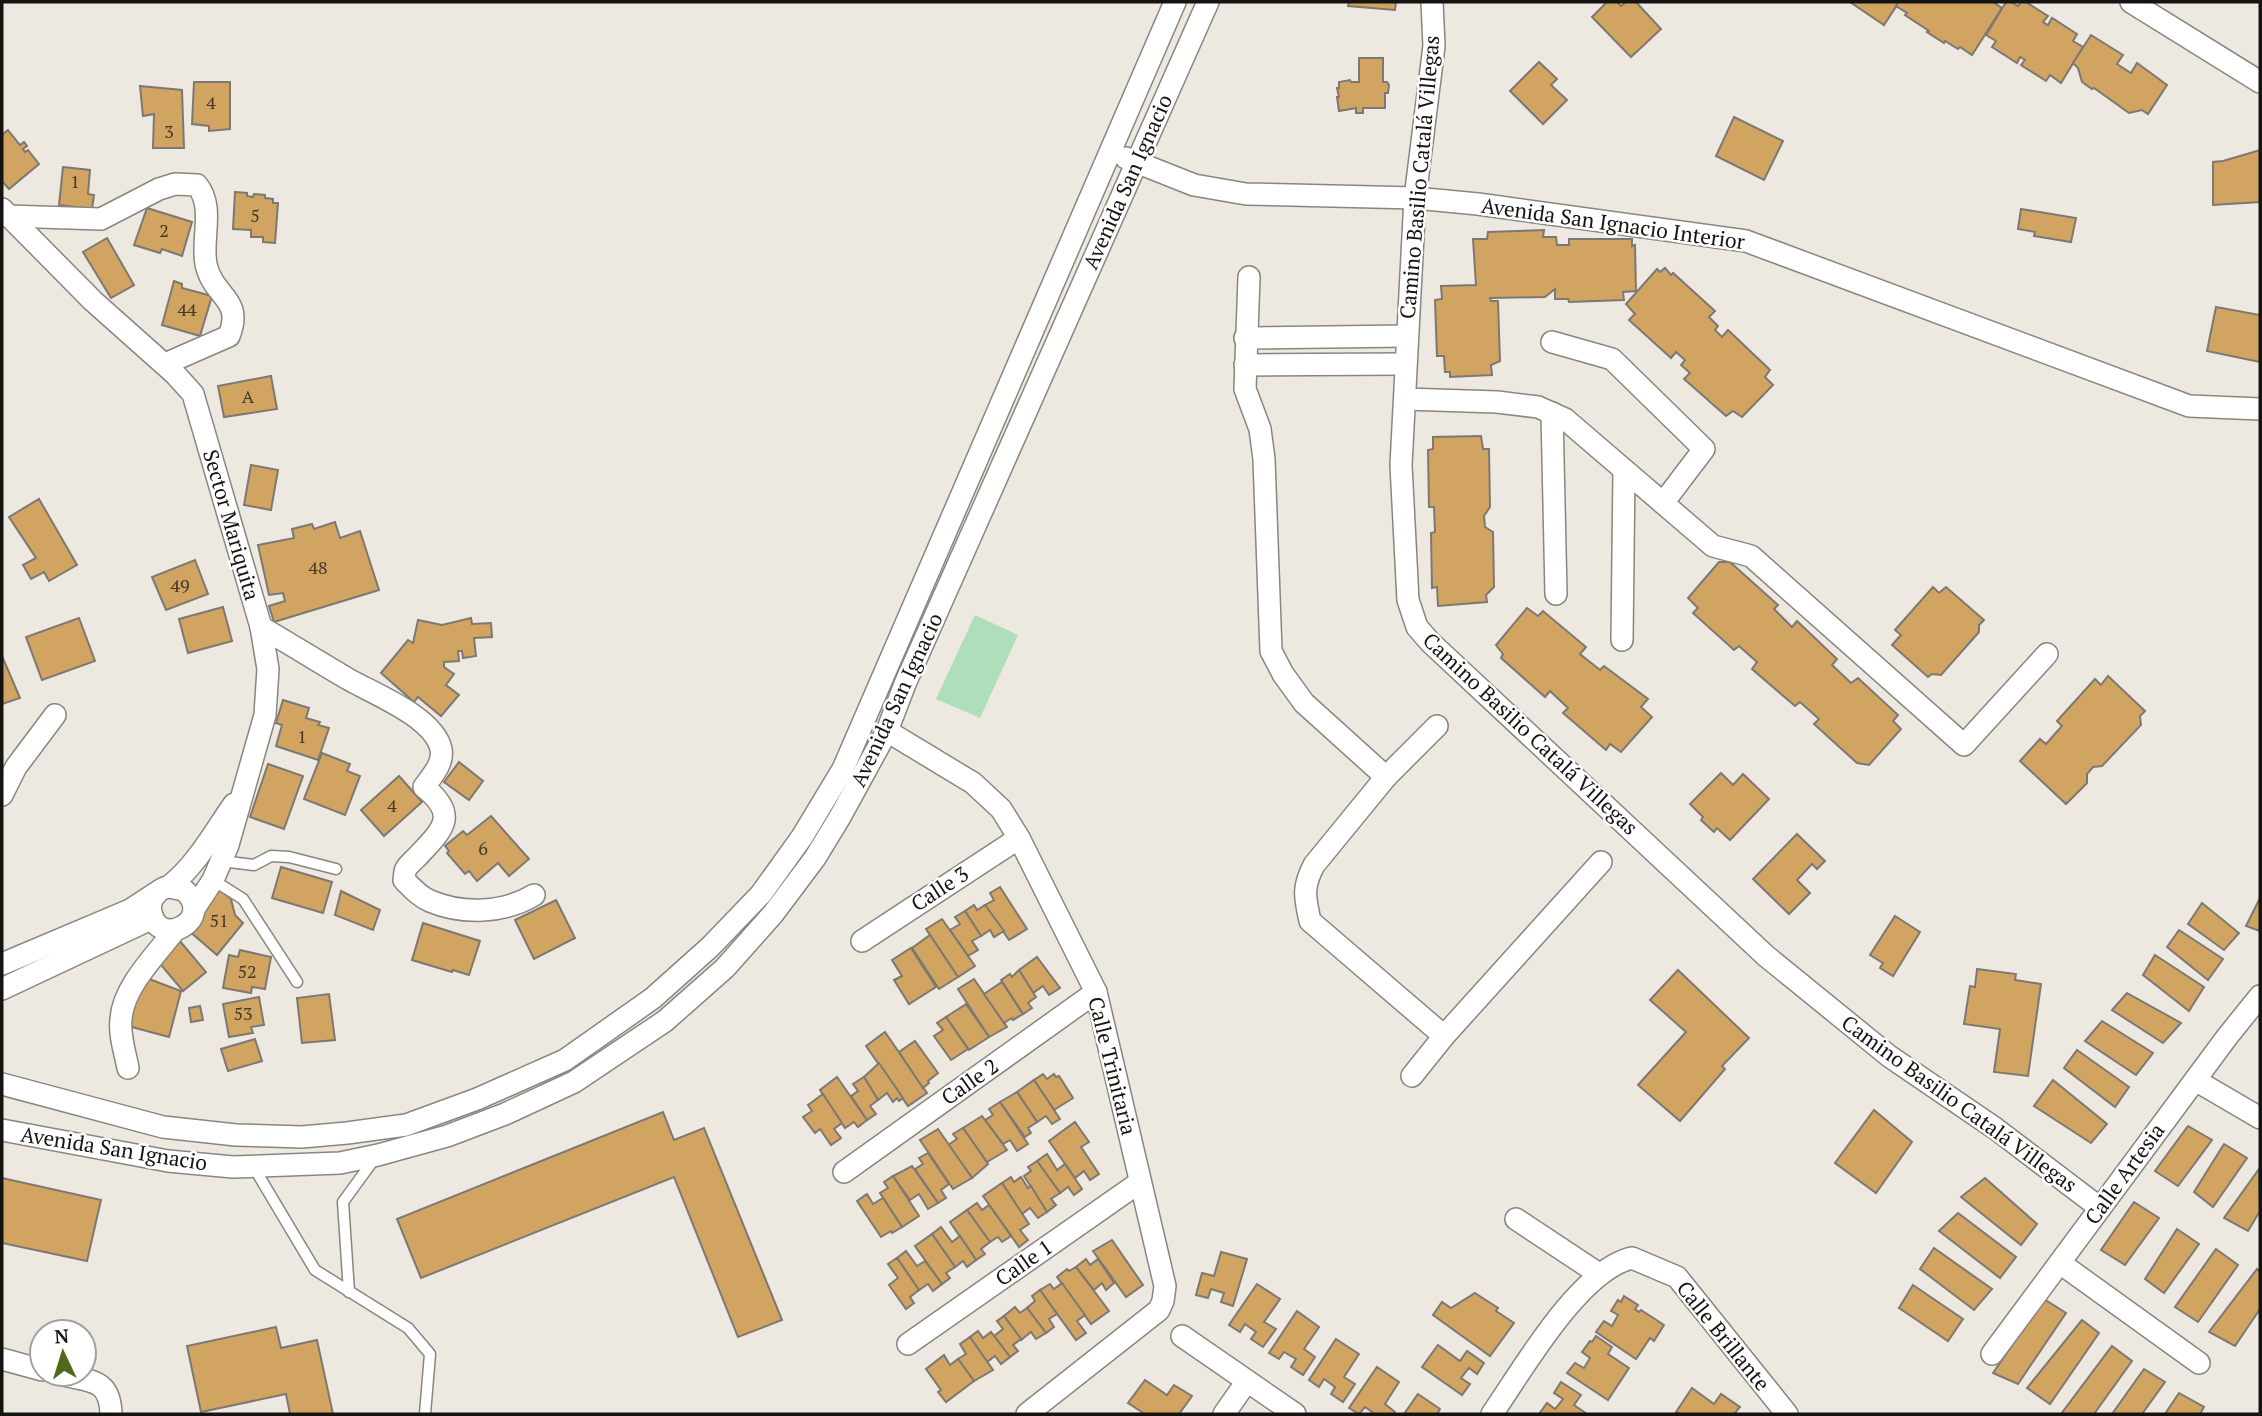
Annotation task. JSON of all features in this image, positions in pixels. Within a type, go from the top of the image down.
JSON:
[{"type":"street","name":"Avenida San Ignacio","points":[[2,1084],[163,1127],[236,1135],[302,1137],[406,1125],[565,1060],[653,998],[710,947],[761,894],[802,838],[843,769],[1175,2]]},
{"type":"street","name":"Avenida San Ignacio","points":[[2,1130],[168,1161],[233,1167],[340,1163],[378,1156],[447,1136],[505,1114],[574,1082],[665,1021],[725,968],[773,914],[815,858],[887,731],[916,659],[1208,2]]},
{"type":"street","name":"Camino Basilio Catalá Villegas","points":[[1432,2],[1434,46],[1415,198],[1401,465],[1408,600],[1417,627],[1766,956],[1889,1056],[1996,1129],[2100,1208]]},
{"type":"street","points":[[2131,2],[2260,82]]},
{"type":"street","name":"Avenida San Ignacio Interior","points":[[1111,152],[1194,185],[1246,194],[1415,198],[1478,204],[1746,241],[2189,406],[2260,409]]},
{"type":"street","points":[[5,213],[101,219],[159,189],[175,184],[197,185],[204,192],[205,260],[209,276],[234,311],[235,322],[229,336],[165,365]]},
{"type":"street","name":"Sector Mariquita","points":[[5,213],[93,301],[165,365],[193,394],[261,626],[268,669],[265,715],[228,845],[194,909]]},
{"type":"street","points":[[1250,277],[1244,389],[1260,429],[1264,458],[1271,651],[1283,674],[1304,703],[1386,777]]},
{"type":"street","points":[[1245,338],[1406,336]]},
{"type":"street","points":[[1552,342],[1612,359],[1704,449],[1663,503]]},
{"type":"street","points":[[1245,365],[1405,364]]},
{"type":"street","points":[[1405,399],[1497,402],[1538,407],[1565,419],[1713,546],[1751,556],[1964,745],[2047,654]]},
{"type":"street","points":[[1552,413],[1556,594]]},
{"type":"street","points":[[1622,639],[1624,470]]},
{"type":"street","points":[[261,626],[400,707],[436,737],[441,750],[439,765],[424,787],[441,805],[446,815],[444,824],[406,868],[404,880],[429,901],[450,907],[498,909],[519,904],[534,895]]},
{"type":"street","points":[[2,795],[16,767],[55,715]]},
{"type":"street","points":[[1437,726],[1386,777],[1314,865],[1306,882],[1306,899],[1310,921],[1444,1036]]},
{"type":"street","name":"Calle Trinitaria","points":[[887,731],[973,783],[1001,809],[1096,992],[1165,1286],[1159,1310],[1027,1414]]},
{"type":"street","points":[[175,930],[160,927],[152,918],[150,908],[162,890],[199,853],[243,791]]},
{"type":"street","name":"Calle 3","points":[[862,941],[1018,838]]},
{"type":"street","points":[[1412,1076],[1444,1036],[1601,862]]},
{"type":"street","points":[[2,964],[130,910],[162,890],[184,890],[193,902],[194,909],[188,923],[175,930],[131,988],[124,1003],[120,1020],[128,1068]]},
{"type":"street","points":[[2,989],[152,918]]},
{"type":"street","name":"Calle 2","points":[[844,1172],[1096,992]]},
{"type":"street","name":"Calle Artesia","points":[[1992,1354],[2260,996]]},
{"type":"street","points":[[2195,1080],[2260,1118]]},
{"type":"street","name":"Calle 1","points":[[908,1344],[1140,1182]]},
{"type":"street","points":[[1492,1414],[1559,1318],[1606,1270],[1516,1219]]},
{"type":"street","name":"Calle Brillante","points":[[1606,1270],[1632,1258],[1677,1277],[1787,1414]]},
{"type":"street","points":[[2060,1263],[2199,1363]]},
{"type":"street","points":[[1182,1336],[1295,1414]]},
{"type":"street","points":[[2,1359],[28,1366]]},
{"type":"street","points":[[1224,1414],[1247,1381]]},
{"type":"street","points":[[98,1384],[107,1392],[111,1401],[111,1414]]},
{"type":"lane","points":[[217,870],[254,864],[271,856],[289,857],[336,869]]},
{"type":"lane","points":[[217,870],[243,899],[297,982]]},
{"type":"lane","points":[[349,1292],[343,1202],[378,1156]]},
{"type":"lane","points":[[253,1166],[315,1270],[408,1328],[430,1353],[425,1414]]},
{"type":"green space","points":[[975,615],[1018,635],[980,718],[936,699]]},
{"type":"building","points":[[1349,2],[1396,2],[1395,10],[1348,6]]},
{"type":"building","points":[[1607,2],[1617,2],[1621,6],[1626,2],[1636,2],[1661,29],[1631,57],[1592,17]]},
{"type":"building","points":[[1850,2],[1899,2],[1884,25]]},
{"type":"building","points":[[1899,2],[1993,2],[2002,8],[1972,55],[1927,32],[1929,31],[1896,6]]},
{"type":"building","points":[[2006,2],[2018,6],[2021,2],[2026,2],[2048,16],[2043,22],[2048,25],[2052,18],[2077,34],[2073,41],[2083,47],[2061,83],[2050,75],[2046,81],[2021,65],[2025,60],[2020,57],[2017,63],[1992,47],[1996,41],[1986,35]]},
{"type":"building","points":[[2091,35],[2123,55],[2117,64],[2131,73],[2137,63],[2167,85],[2148,114],[2142,110],[2129,113],[2082,82],[2078,68],[2073,63]]},
{"type":"building","points":[[1359,58],[1383,58],[1383,82],[1389,85],[1388,93],[1385,93],[1385,108],[1363,108],[1363,113],[1356,113],[1356,108],[1339,111],[1339,82],[1359,82]]},
{"type":"building","points":[[1539,62],[1557,79],[1551,85],[1567,100],[1543,124],[1510,91]]},
{"type":"building","points":[[194,82],[230,82],[230,129],[209,131],[209,126],[192,124]]},
{"type":"building","points":[[140,86],[182,90],[184,148],[153,148],[154,114],[143,116]]},
{"type":"building","points":[[1734,117],[1783,141],[1764,180],[1716,156]]},
{"type":"building","points":[[8,130],[20,145],[24,142],[27,146],[23,149],[25,152],[28,150],[39,164],[9,189],[2,181],[2,135]]},
{"type":"building","points":[[2260,150],[2260,202],[2213,205],[2213,162]]},
{"type":"building","points":[[63,167],[90,170],[88,194],[94,195],[92,209],[59,205]]},
{"type":"building","points":[[235,192],[247,193],[247,196],[253,197],[254,194],[265,195],[265,198],[273,199],[273,203],[278,203],[275,243],[263,242],[263,237],[251,237],[251,230],[233,229]]},
{"type":"building","points":[[147,208],[192,222],[182,256],[162,249],[160,253],[134,245]]},
{"type":"building","points":[[2021,209],[2076,218],[2071,242],[2034,236],[2035,232],[2018,229]]},
{"type":"building","points":[[1544,230],[1543,237],[1556,237],[1557,245],[1569,245],[1569,239],[1632,239],[1632,246],[1635,245],[1636,291],[1623,292],[1624,300],[1569,302],[1568,299],[1555,299],[1555,289],[1545,297],[1490,298],[1491,301],[1498,301],[1500,361],[1491,365],[1492,375],[1450,377],[1450,372],[1445,372],[1444,356],[1437,356],[1435,300],[1442,299],[1441,286],[1476,285],[1473,239],[1487,239],[1488,232]]},
{"type":"building","points":[[107,238],[134,285],[111,298],[83,252]]},
{"type":"building","points":[[1665,268],[1715,311],[1709,317],[1718,326],[1715,330],[1722,337],[1728,330],[1770,370],[1765,377],[1773,385],[1742,417],[1733,411],[1726,416],[1684,379],[1690,373],[1681,365],[1685,360],[1676,352],[1671,358],[1629,320],[1635,314],[1626,304],[1657,269],[1660,272]]},
{"type":"building","points":[[174,281],[182,284],[182,288],[212,296],[200,336],[162,325]]},
{"type":"building","points":[[2216,307],[2260,315],[2260,362],[2207,351]]},
{"type":"building","points":[[271,376],[277,409],[224,417],[218,386]]},
{"type":"building","points":[[1481,436],[1483,449],[1489,449],[1490,507],[1484,516],[1485,527],[1493,532],[1494,587],[1486,595],[1487,602],[1438,606],[1437,587],[1432,588],[1431,533],[1435,532],[1434,507],[1429,507],[1428,450],[1433,449],[1433,437]]},
{"type":"building","points":[[251,465],[278,470],[271,510],[244,505]]},
{"type":"building","points":[[39,499],[77,565],[49,581],[44,572],[31,579],[23,565],[36,558],[9,517]]},
{"type":"building","points":[[335,522],[340,538],[360,531],[379,590],[274,622],[269,606],[285,601],[283,593],[269,595],[258,545],[294,538],[292,529],[312,524],[314,529]]},
{"type":"building","points":[[195,560],[208,594],[166,610],[152,577]]},
{"type":"building","points":[[1719,562],[1730,562],[1778,605],[1774,609],[1792,627],[1797,621],[1837,659],[1832,665],[1851,683],[1858,678],[1898,715],[1893,721],[1901,729],[1869,765],[1857,763],[1814,724],[1819,719],[1800,702],[1795,706],[1752,669],[1757,662],[1739,646],[1734,650],[1693,613],[1698,608],[1688,598]]},
{"type":"building","points":[[1933,587],[1939,593],[1946,587],[1984,620],[1979,625],[1979,632],[1941,675],[1932,674],[1928,677],[1892,645],[1901,635],[1895,630]]},
{"type":"building","points":[[223,607],[232,641],[188,653],[179,619]]},
{"type":"building","points":[[1527,608],[1538,616],[1543,611],[1586,647],[1580,654],[1600,670],[1604,666],[1648,699],[1641,707],[1652,717],[1621,752],[1610,744],[1606,750],[1563,713],[1568,708],[1550,691],[1545,697],[1501,658],[1503,654],[1496,645]]},
{"type":"building","points":[[79,618],[95,661],[42,680],[26,637]]},
{"type":"building","points":[[471,618],[472,624],[491,623],[492,637],[474,638],[476,656],[463,658],[462,651],[458,651],[459,661],[444,662],[444,667],[454,674],[446,685],[459,695],[441,716],[418,697],[414,702],[381,673],[408,640],[413,643],[418,620],[442,625]]},
{"type":"building","points":[[2,656],[20,698],[2,704]]},
{"type":"building","points":[[2108,676],[2145,711],[2140,716],[2141,725],[2102,766],[2093,767],[2087,774],[2087,783],[2066,804],[2020,761],[2040,739],[2046,744],[2062,726],[2057,721],[2095,679],[2101,685]]},
{"type":"building","points":[[283,700],[309,708],[306,718],[329,728],[318,760],[276,746],[282,725],[276,723]]},
{"type":"building","points":[[322,753],[350,764],[347,771],[360,776],[345,815],[304,799]]},
{"type":"building","points":[[459,762],[483,781],[469,800],[444,782]]},
{"type":"building","points":[[268,764],[303,776],[284,829],[250,817]]},
{"type":"building","points":[[1721,773],[1733,785],[1743,774],[1769,799],[1730,840],[1717,828],[1714,832],[1690,804]]},
{"type":"building","points":[[399,776],[422,802],[384,836],[361,810]]},
{"type":"building","points":[[491,816],[529,859],[509,876],[498,863],[477,881],[469,871],[465,874],[447,853],[449,851],[445,846],[463,831],[467,835]]},
{"type":"building","points":[[1797,834],[1825,861],[1817,869],[1812,864],[1797,880],[1810,893],[1789,914],[1753,879]]},
{"type":"building","points":[[281,867],[332,882],[323,913],[272,898]]},
{"type":"building","points":[[216,886],[231,899],[235,915],[243,923],[217,955],[189,931]]},
{"type":"building","points":[[1000,887],[1027,929],[1009,940],[985,905],[994,900],[990,893]]},
{"type":"building","points":[[341,891],[380,910],[373,930],[335,915]]},
{"type":"building","points":[[2260,898],[2260,931],[2246,926]]},
{"type":"building","points":[[556,900],[575,938],[534,959],[515,920]]},
{"type":"building","points":[[2202,903],[2239,933],[2224,950],[2188,924]]},
{"type":"building","points":[[974,905],[977,910],[985,905],[1004,931],[994,937],[990,930],[981,936],[965,911]]},
{"type":"building","points":[[965,911],[981,936],[972,941],[978,950],[968,956],[950,930],[960,924],[955,917]]},
{"type":"building","points":[[1895,916],[1920,932],[1893,976],[1880,968],[1883,963],[1870,955]]},
{"type":"building","points":[[942,919],[975,966],[958,977],[926,929]]},
{"type":"building","points":[[423,923],[480,941],[469,975],[412,960]]},
{"type":"building","points":[[2179,930],[2223,959],[2208,980],[2167,947]]},
{"type":"building","points":[[930,935],[958,977],[939,989],[912,948]]},
{"type":"building","points":[[179,940],[206,972],[183,991],[156,959]]},
{"type":"building","points":[[911,948],[936,987],[909,1004],[894,980],[902,976],[892,960]]},
{"type":"building","points":[[240,950],[271,957],[265,989],[252,987],[251,993],[223,988],[229,955],[238,957]]},
{"type":"building","points":[[2155,955],[2204,987],[2189,1011],[2143,975]]},
{"type":"building","points":[[1037,957],[1060,988],[1049,995],[1043,986],[1033,993],[1019,970]]},
{"type":"building","points":[[1977,969],[2016,974],[2015,980],[2041,984],[2028,1076],[1994,1072],[2000,1029],[1964,1024],[1970,986],[1975,987]]},
{"type":"building","points":[[1019,970],[1036,997],[1028,1003],[1032,1008],[1023,1014],[1001,980],[1010,974],[1012,977]]},
{"type":"building","points":[[1678,970],[1749,1038],[1722,1066],[1725,1069],[1680,1121],[1638,1085],[1686,1032],[1650,1000]]},
{"type":"building","points":[[144,977],[181,991],[169,1037],[128,1026],[137,990]]},
{"type":"building","points":[[974,979],[1007,1027],[989,1037],[958,989]]},
{"type":"building","points":[[1002,982],[1023,1014],[1004,1023],[984,994]]},
{"type":"building","points":[[2127,993],[2181,1023],[2163,1043],[2112,1010]]},
{"type":"building","points":[[329,994],[335,1040],[302,1043],[297,998]]},
{"type":"building","points":[[259,997],[264,1025],[251,1027],[253,1033],[229,1037],[223,1004]]},
{"type":"building","points":[[966,1004],[989,1037],[969,1050],[946,1017]]},
{"type":"building","points":[[200,1006],[203,1020],[191,1022],[189,1008]]},
{"type":"building","points":[[946,1017],[968,1049],[951,1060],[934,1036],[943,1030],[937,1023]]},
{"type":"building","points":[[2102,1021],[2153,1053],[2136,1075],[2085,1041]]},
{"type":"building","points":[[885,1032],[927,1093],[908,1106],[866,1046]]},
{"type":"building","points":[[255,1039],[262,1061],[228,1071],[221,1049]]},
{"type":"building","points":[[915,1041],[938,1073],[923,1088],[899,1052]]},
{"type":"building","points":[[2077,1050],[2129,1087],[2115,1107],[2064,1068]]},
{"type":"building","points":[[879,1063],[903,1098],[899,1101],[897,1098],[893,1102],[887,1093],[878,1100],[864,1077]]},
{"type":"building","points":[[1043,1074],[1047,1079],[1054,1074],[1059,1076],[1073,1098],[1054,1110],[1034,1080]]},
{"type":"building","points":[[837,1077],[867,1120],[858,1127],[854,1122],[845,1128],[820,1090]]},
{"type":"building","points":[[864,1077],[878,1100],[870,1106],[876,1114],[867,1120],[851,1096],[858,1091],[853,1084]]},
{"type":"building","points":[[1034,1080],[1060,1119],[1052,1124],[1046,1116],[1037,1122],[1017,1092]]},
{"type":"building","points":[[2053,1080],[2107,1124],[2091,1143],[2034,1106]]},
{"type":"building","points":[[1017,1092],[1037,1122],[1028,1128],[1031,1133],[1025,1137],[1000,1102]]},
{"type":"building","points":[[823,1094],[842,1123],[834,1129],[841,1138],[831,1145],[820,1129],[815,1133],[803,1117],[812,1111],[808,1105]]},
{"type":"building","points":[[1000,1102],[1028,1144],[1017,1151],[1010,1140],[1003,1144],[985,1120],[993,1115],[989,1109]]},
{"type":"building","points":[[1874,1110],[1912,1142],[1876,1193],[1835,1163]]},
{"type":"building","points":[[663,1112],[674,1140],[704,1128],[782,1320],[738,1337],[674,1177],[421,1278],[397,1219]]},
{"type":"building","points":[[982,1116],[1007,1150],[987,1162],[963,1128]]},
{"type":"building","points":[[1075,1122],[1089,1142],[1081,1147],[1099,1174],[1090,1180],[1084,1171],[1075,1178],[1049,1141]]},
{"type":"building","points":[[2188,1126],[2212,1140],[2178,1186],[2155,1171]]},
{"type":"building","points":[[963,1128],[988,1164],[972,1178],[948,1145],[957,1139],[953,1134]]},
{"type":"building","points":[[938,1129],[972,1178],[953,1189],[920,1140]]},
{"type":"building","points":[[2224,1144],[2247,1158],[2213,1207],[2194,1192]]},
{"type":"building","points":[[928,1153],[949,1184],[941,1190],[946,1198],[938,1203],[915,1169],[923,1164],[919,1158]]},
{"type":"building","points":[[1047,1154],[1057,1170],[1065,1164],[1082,1189],[1074,1195],[1068,1187],[1060,1193],[1037,1161]]},
{"type":"building","points":[[1037,1161],[1060,1193],[1051,1199],[1056,1205],[1047,1212],[1024,1176],[1031,1171],[1028,1167]]},
{"type":"building","points":[[912,1166],[938,1203],[928,1209],[919,1194],[910,1200],[893,1176]]},
{"type":"building","points":[[2259,1169],[2260,1211],[2248,1231],[2224,1218]]},
{"type":"building","points":[[893,1176],[919,1216],[902,1227],[880,1193],[888,1188],[884,1182]]},
{"type":"building","points":[[1011,1177],[1014,1182],[1021,1177],[1028,1188],[1031,1186],[1047,1212],[1038,1218],[1030,1208],[1022,1214],[1002,1183]]},
{"type":"building","points":[[2,1178],[101,1200],[87,1261],[2,1243]]},
{"type":"building","points":[[1985,1178],[2037,1224],[2021,1245],[1961,1197]]},
{"type":"building","points":[[1002,1183],[1029,1224],[1020,1230],[1028,1240],[1019,1247],[983,1196]]},
{"type":"building","points":[[867,1194],[873,1204],[883,1198],[902,1227],[881,1237],[857,1201]]},
{"type":"building","points":[[2134,1202],[2159,1218],[2125,1265],[2101,1250]]},
{"type":"building","points":[[977,1203],[982,1210],[989,1205],[1011,1236],[1002,1242],[998,1237],[990,1242],[967,1210]]},
{"type":"building","points":[[967,1210],[990,1242],[981,1249],[985,1254],[976,1260],[950,1222]]},
{"type":"building","points":[[1958,1213],[2016,1257],[2000,1278],[1939,1231]]},
{"type":"building","points":[[941,1227],[952,1242],[960,1236],[976,1260],[967,1267],[963,1261],[955,1267],[932,1234]]},
{"type":"building","points":[[2177,1229],[2199,1244],[2164,1293],[2145,1279]]},
{"type":"building","points":[[932,1234],[955,1267],[946,1273],[950,1278],[942,1284],[915,1246]]},
{"type":"building","points":[[1112,1240],[1143,1285],[1126,1297],[1093,1251]]},
{"type":"building","points":[[1934,1248],[1992,1289],[1974,1310],[1920,1269]]},
{"type":"building","points":[[2216,1249],[2238,1265],[2198,1322],[2175,1307]]},
{"type":"building","points":[[906,1251],[917,1266],[925,1261],[942,1284],[933,1291],[928,1284],[919,1290],[897,1258]]},
{"type":"building","points":[[1221,1252],[1247,1259],[1233,1306],[1221,1302],[1224,1293],[1211,1289],[1208,1298],[1196,1295],[1202,1273],[1214,1276]]},
{"type":"building","points":[[897,1258],[919,1290],[910,1297],[914,1303],[906,1309],[889,1285],[898,1278],[888,1264]]},
{"type":"building","points":[[1086,1259],[1090,1265],[1098,1259],[1114,1283],[1106,1290],[1102,1283],[1094,1290],[1076,1267]]},
{"type":"building","points":[[1076,1267],[1109,1311],[1091,1324],[1057,1277],[1067,1269],[1069,1271]]},
{"type":"building","points":[[2257,1269],[2260,1272],[2260,1309],[2235,1346],[2209,1332]]},
{"type":"building","points":[[1062,1283],[1085,1315],[1077,1321],[1086,1333],[1076,1340],[1040,1290],[1050,1284],[1054,1289]]},
{"type":"building","points":[[1257,1284],[1280,1299],[1264,1322],[1276,1329],[1263,1347],[1251,1339],[1256,1332],[1245,1324],[1240,1332],[1229,1325]]},
{"type":"building","points":[[1913,1285],[1963,1319],[1948,1341],[1899,1308]]},
{"type":"building","points":[[1040,1290],[1057,1314],[1049,1319],[1054,1327],[1046,1333],[1027,1308],[1035,1301],[1032,1296]]},
{"type":"building","points":[[1475,1293],[1498,1308],[1496,1311],[1514,1323],[1490,1356],[1433,1315],[1442,1302],[1451,1308]]},
{"type":"building","points":[[1624,1296],[1638,1305],[1635,1309],[1639,1312],[1641,1310],[1664,1325],[1654,1341],[1650,1338],[1636,1359],[1596,1332],[1604,1321],[1612,1326],[1618,1315],[1611,1311]]},
{"type":"building","points":[[2044,1299],[2066,1313],[2018,1384],[1993,1373]]},
{"type":"building","points":[[1015,1307],[1020,1313],[1027,1308],[1046,1333],[1036,1339],[1031,1332],[1021,1340],[1004,1316]]},
{"type":"building","points":[[1297,1311],[1319,1327],[1304,1349],[1315,1357],[1303,1375],[1291,1367],[1296,1359],[1284,1352],[1279,1359],[1269,1353]]},
{"type":"building","points":[[1004,1316],[1021,1339],[1013,1345],[1018,1351],[1010,1357],[994,1336],[1003,1329],[997,1321]]},
{"type":"building","points":[[2082,1320],[2099,1333],[2050,1404],[2027,1388]]},
{"type":"building","points":[[276,1327],[281,1348],[317,1340],[333,1414],[290,1414],[286,1394],[201,1412],[187,1346]]},
{"type":"building","points":[[978,1331],[983,1338],[991,1332],[1010,1357],[1001,1364],[995,1356],[987,1362],[970,1337]]},
{"type":"building","points":[[1596,1336],[1612,1347],[1608,1354],[1629,1368],[1608,1400],[1567,1373],[1575,1363],[1584,1368],[1590,1358],[1582,1352]]},
{"type":"building","points":[[970,1337],[993,1370],[974,1381],[958,1359],[966,1354],[960,1344]]},
{"type":"building","points":[[1336,1339],[1359,1354],[1344,1377],[1355,1384],[1343,1402],[1331,1394],[1335,1387],[1324,1379],[1319,1387],[1309,1380]]},
{"type":"building","points":[[1438,1345],[1460,1361],[1467,1351],[1484,1363],[1477,1374],[1469,1368],[1461,1378],[1470,1384],[1462,1395],[1422,1367]]},
{"type":"building","points":[[2112,1346],[2132,1361],[2094,1414],[2061,1414]]},
{"type":"building","points":[[944,1355],[950,1365],[958,1359],[974,1381],[946,1402],[926,1369]]},
{"type":"building","points":[[1377,1367],[1399,1382],[1385,1404],[1395,1412],[1375,1414],[1365,1407],[1359,1414],[1349,1408]]},
{"type":"building","points":[[2144,1369],[2165,1382],[2142,1414],[2112,1414]]},
{"type":"building","points":[[1145,1380],[1167,1395],[1174,1385],[1192,1396],[1179,1414],[1145,1414],[1128,1403]]},
{"type":"building","points":[[1561,1382],[1581,1395],[1574,1405],[1587,1414],[1539,1414],[1547,1403],[1555,1409],[1563,1399],[1554,1393]]},
{"type":"building","points":[[1692,1388],[1714,1404],[1721,1394],[1740,1407],[1734,1414],[1676,1412]]},
{"type":"building","points":[[2179,1393],[2204,1407],[2200,1414],[2165,1414]]},
{"type":"building","points":[[1418,1394],[1440,1409],[1437,1414],[1404,1414]]}]
